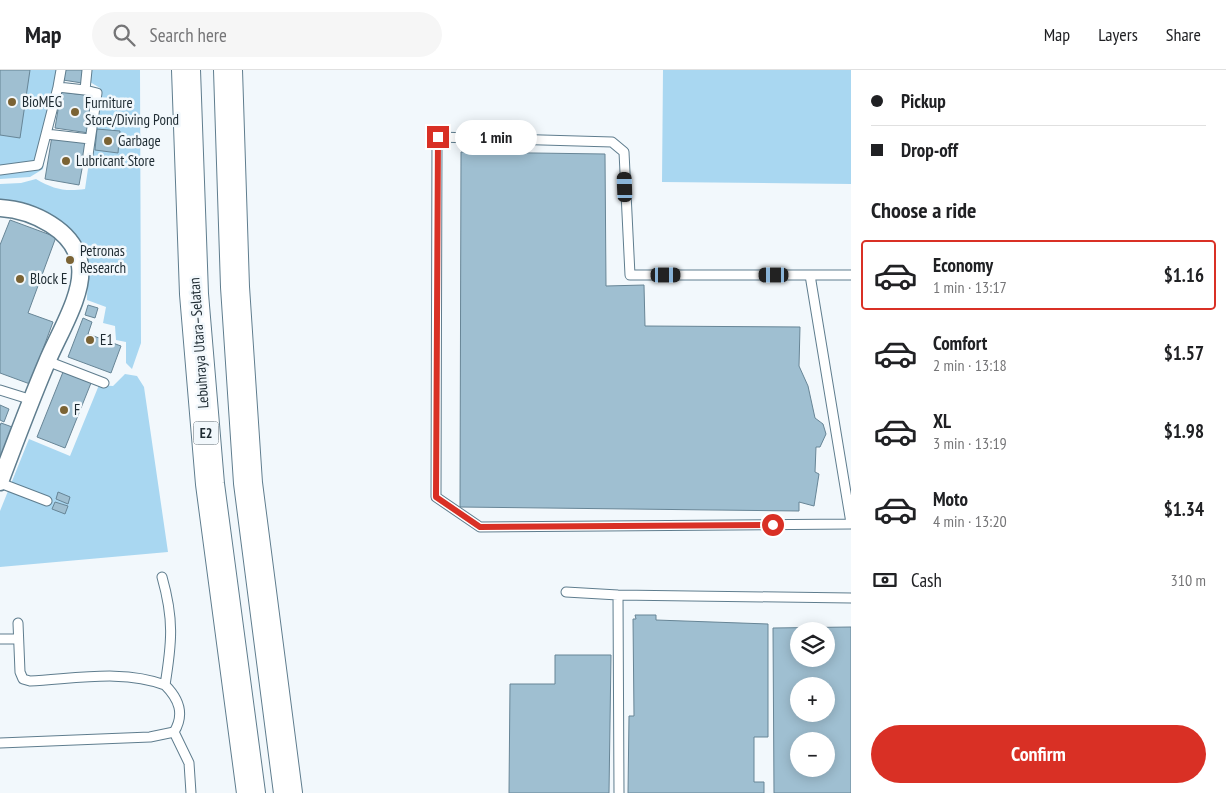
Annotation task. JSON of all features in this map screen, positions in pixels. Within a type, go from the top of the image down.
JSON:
[{"type":"highway","name":"Lebuhraya Utara–Selatan","points":[[186,70],[194,294],[210,484],[251,793]]},
{"type":"highway","points":[[228,70],[235,287],[248,483],[288,793]]},
{"type":"street","points":[[0,208],[33,216],[58,228],[73,244],[80,266],[78,292],[47,361],[0,483]]},
{"type":"lane","points":[[0,170],[38,165],[61,70]]},
{"type":"lane","points":[[85,90],[87,70]]},
{"type":"lane","points":[[58,87],[97,93],[88,155]]},
{"type":"lane","points":[[46,134],[90,139]]},
{"type":"lane","points":[[810,274],[851,523],[480,527],[436,497],[438,137],[612,142],[624,152],[630,275],[810,274],[851,274]]},
{"type":"lane","points":[[47,361],[104,383]]},
{"type":"lane","points":[[0,390],[32,400]]},
{"type":"lane","points":[[0,483],[47,501]]},
{"type":"lane","points":[[162,577],[169,601],[172,642],[165,684]]},
{"type":"lane","points":[[566,592],[618,595],[851,598]]},
{"type":"lane","points":[[618,595],[619,793]]},
{"type":"lane","points":[[0,743],[150,737],[174,732],[179,723],[180,712],[174,694],[165,684],[150,679],[121,676],[30,681],[22,679],[18,623]]},
{"type":"lane","points":[[0,639],[18,639]]},
{"type":"lane","points":[[174,732],[189,763],[191,793]]},
{"type":"shaded area","name":"BioMEG","points":[[0,70],[61,70],[49,123],[43,169],[30,177],[0,179]]},
{"type":"shaded area","points":[[91,70],[140,70],[141,343],[132,369],[126,363],[126,342],[116,340],[115,326],[103,323],[106,307],[87,300],[88,273],[86,257],[73,232],[52,215],[27,205],[0,200],[0,184],[21,183],[36,179],[59,189],[85,189],[100,88],[90,82]]},
{"type":"shaded area","points":[[663,70],[851,70],[851,184],[662,182]]},
{"type":"shaded area","points":[[125,374],[137,376],[144,387],[168,552],[0,567],[0,511],[29,439],[70,456],[99,385],[113,386]]},
{"type":"building","name":"BioMEG","points":[[0,70],[30,70],[20,138],[0,135]]},
{"type":"building","points":[[65,70],[83,70],[82,83],[63,80]]},
{"type":"building","name":"Furniture Store/Diving Pond","points":[[61,92],[93,96],[89,133],[55,128]]},
{"type":"building","name":"Garbage","points":[[97,129],[120,131],[118,153],[95,150]]},
{"type":"building","name":"Lubricant Store","points":[[52,136],[87,142],[79,185],[45,179]]},
{"type":"building","points":[[461,152],[605,154],[606,286],[644,285],[645,326],[800,327],[799,366],[808,386],[815,418],[823,424],[826,434],[820,447],[816,447],[815,472],[819,474],[814,506],[799,502],[799,511],[460,507]]},
{"type":"building","name":"Block E","points":[[10,220],[56,237],[28,313],[53,322],[30,384],[0,373],[0,245]]},
{"type":"building","points":[[88,305],[98,308],[95,318],[85,315]]},
{"type":"building","name":"E1","points":[[83,318],[92,322],[88,334],[121,346],[111,373],[68,357]]},
{"type":"building","name":"F","points":[[63,372],[91,383],[65,448],[37,437]]},
{"type":"building","points":[[0,405],[9,409],[4,422],[0,420]]},
{"type":"building","points":[[1,423],[15,428],[0,464],[0,426]]},
{"type":"building","points":[[58,492],[70,497],[68,504],[56,499]]},
{"type":"building","points":[[55,502],[68,506],[65,514],[52,509]]},
{"type":"building","points":[[635,615],[656,615],[656,620],[768,624],[768,737],[754,737],[754,782],[764,782],[764,793],[628,793],[629,716],[634,716],[633,619],[636,619]]},
{"type":"building","points":[[835,627],[851,627],[851,793],[774,793],[773,628],[790,628],[790,667],[835,667]]},
{"type":"building","points":[[555,655],[611,655],[609,793],[509,793],[510,684],[555,684]]},
{"type":"place","name":"BioMEG","points":[[12,102]]},
{"type":"place","name":"Furniture Store/Diving Pond","points":[[75,112]]},
{"type":"place","name":"Garbage","points":[[108,141]]},
{"type":"place","name":"Lubricant Store","points":[[66,161]]},
{"type":"place","name":"Petronas Research","points":[[70,260]]},
{"type":"place","name":"Block E","points":[[20,279]]},
{"type":"place","name":"E1","points":[[90,340]]},
{"type":"place","name":"F","points":[[64,410]]},
{"type":"route","points":[[438,137],[436,497],[480,527],[773,525]]}]
